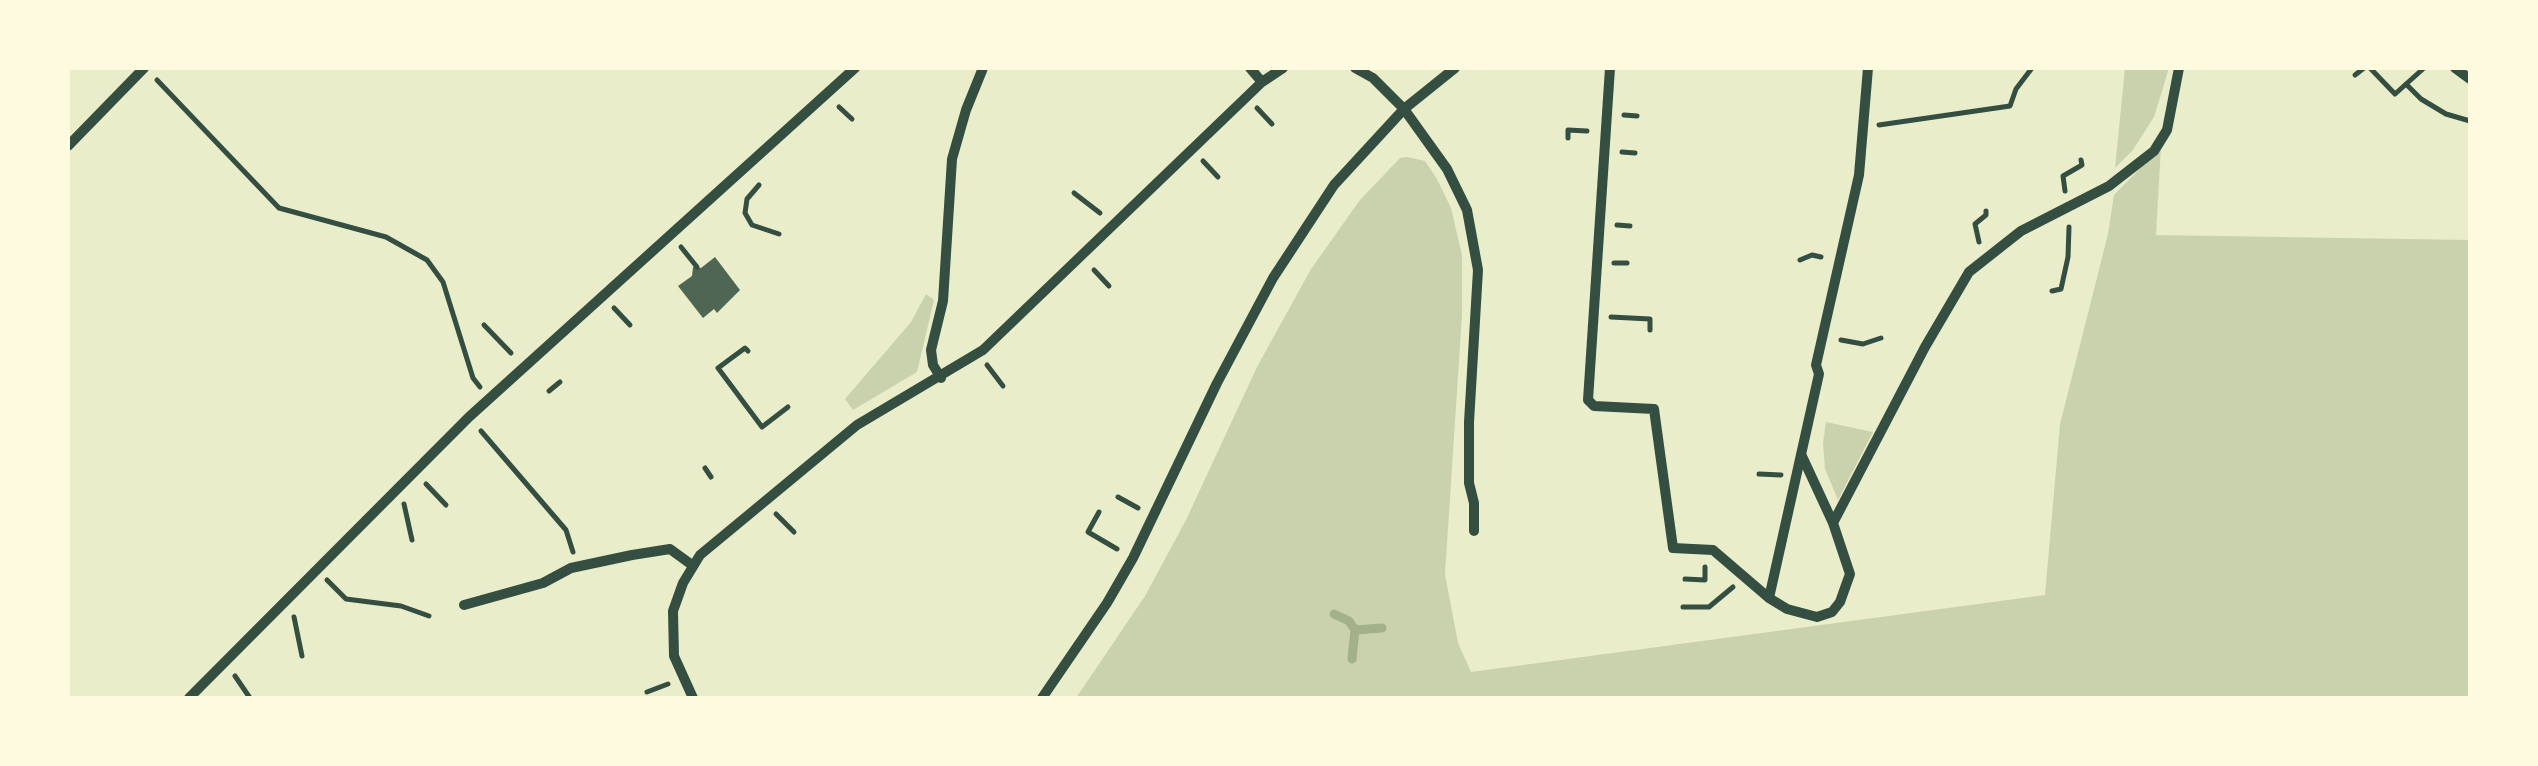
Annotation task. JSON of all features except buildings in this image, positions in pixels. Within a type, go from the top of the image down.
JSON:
[{"type":"street","points":[[68,146],[144,68]]},
{"type":"street","points":[[189,698],[468,418],[855,68]]},
{"type":"street","points":[[941,378],[933,365],[932,350],[943,301],[952,159],[983,68]]},
{"type":"street","points":[[1250,68],[1262,82]]},
{"type":"street","points":[[693,698],[674,656],[672,622],[676,598],[692,566],[706,549],[837,440],[983,350],[1262,82],[1282,68]]},
{"type":"street","points":[[1355,68],[1373,78],[1404,109],[1455,183],[1467,210],[1478,270],[1469,483],[1474,530]]},
{"type":"street","points":[[1042,698],[1107,603],[1132,558],[1273,278],[1334,185],[1404,109],[1455,68]]},
{"type":"street","points":[[1610,68],[1588,400],[1594,406],[1654,409],[1673,548],[1713,550],[1769,598],[1787,609],[1818,617],[1832,612],[1840,602],[1850,574],[1833,523],[1801,454]]},
{"type":"street","points":[[1769,598],[1859,175],[1868,68]]},
{"type":"street","points":[[1833,523],[1969,272],[2021,231],[2109,186],[2154,151],[2167,130],[2179,68]]},
{"type":"street","points":[[2456,68],[2470,79]]},
{"type":"street","points":[[464,605],[543,582],[571,568],[670,549],[692,566]]},
{"type":"path","points":[[144,68],[279,208],[386,237],[427,260],[443,282],[476,383]]},
{"type":"path","points":[[1865,124],[1882,125],[2010,106],[2016,89],[2032,68]]},
{"type":"path","points":[[2355,75],[2367,68],[2395,94],[2424,68]]},
{"type":"path","points":[[2406,84],[2433,107],[2470,121]]},
{"type":"path","points":[[1568,138],[1568,130],[1605,132]]},
{"type":"path","points":[[2052,291],[2060,290],[2068,257],[2070,231],[2063,210],[2063,176],[2082,165],[2082,160]]},
{"type":"path","points":[[759,185],[747,199],[745,213],[752,225],[779,234]]},
{"type":"path","points":[[1074,194],[1103,216]]},
{"type":"path","points":[[1982,260],[1975,224],[1986,211]]},
{"type":"path","points":[[1593,316],[1650,319],[1650,330]]},
{"type":"path","points":[[484,325],[524,366]]},
{"type":"path","points":[[1824,336],[1864,344],[1881,338]]},
{"type":"path","points":[[748,352],[745,348],[718,368],[762,427],[788,407]]},
{"type":"path","points":[[550,390],[560,382]]},
{"type":"path","points":[[468,418],[566,530],[573,552],[571,568]]},
{"type":"path","points":[[705,468],[711,477]]},
{"type":"path","points":[[413,472],[446,505]]},
{"type":"path","points":[[396,488],[406,507],[412,540]]},
{"type":"path","points":[[1099,512],[1088,532],[1132,558]]},
{"type":"path","points":[[316,569],[346,599],[401,606],[429,616]]},
{"type":"path","points":[[1683,607],[1709,607],[1744,578]]},
{"type":"path","points":[[282,604],[296,619],[302,656]]},
{"type":"path","points":[[228,659],[250,698]]},
{"type":"green space","points":[[2125,68],[2169,68],[2154,117],[2133,150],[2115,168]]},
{"type":"green space","points":[[2161,147],[2156,235],[2470,240],[2470,698],[1076,698],[1145,596],[1186,520],[1257,367],[1311,269],[1360,200],[1400,158],[1407,157],[1425,161],[1437,179],[1451,208],[1462,255],[1462,315],[1445,574],[1458,643],[1471,672],[2045,595],[2060,424],[2108,234],[2114,195]]},
{"type":"green space","points":[[926,294],[934,300],[917,372],[853,410],[845,399],[911,322]]},
{"type":"green space","points":[[1826,422],[1873,432],[1838,500],[1825,469]]},
{"type":"waterway","points":[[1334,614],[1349,621],[1355,630],[1352,659]]},
{"type":"waterway","points":[[1355,630],[1382,628]]}]
